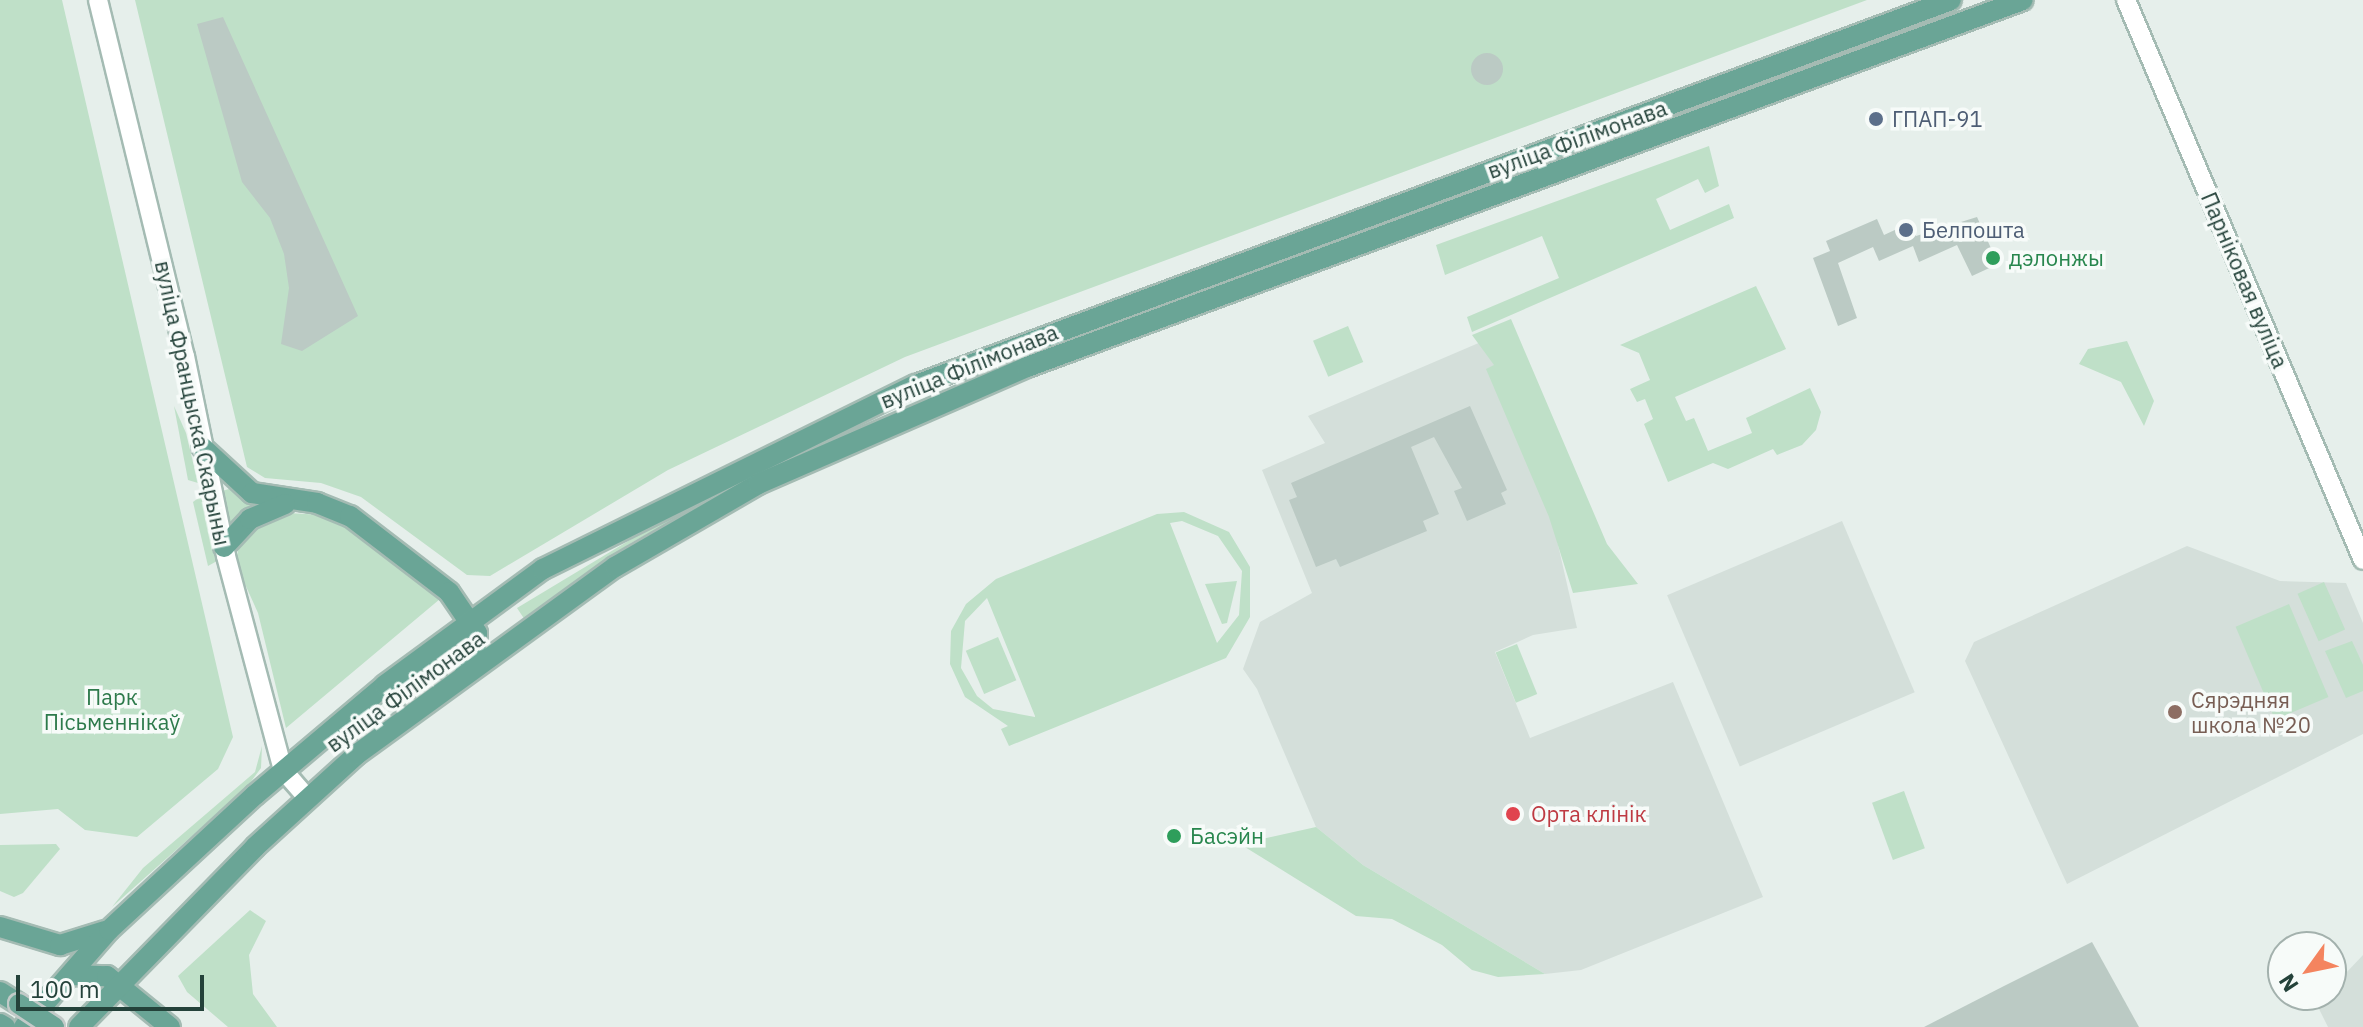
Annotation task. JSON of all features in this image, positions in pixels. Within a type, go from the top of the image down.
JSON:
[{"type":"main road","name":"вуліца Францыска Скарыны","points":[[98,0],[224,547],[283,770],[307,798]]},
{"type":"main road","name":"вуліца Філімонава","points":[[24,1027],[109,930],[283,770],[471,619],[543,569],[825,425],[1018,344],[1951,0]]},
{"type":"main road","name":"вуліца Філімонава","points":[[79,1027],[118,983],[307,798],[462,676],[638,551],[835,447],[1027,367],[2023,0]]},
{"type":"main road","name":"Парніковая вуліца","points":[[2126,0],[2363,560]]},
{"type":"main road","points":[[1797,57],[1805,80]]},
{"type":"main road","points":[[1524,158],[1532,180]]},
{"type":"main road","points":[[1376,212],[1385,235]]},
{"type":"main road","points":[[825,425],[835,447]]},
{"type":"main road","points":[[202,447],[242,488],[270,500],[297,500],[359,521],[449,592],[471,619],[477,650],[462,676]]},
{"type":"main road","points":[[224,547],[258,514],[297,500]]},
{"type":"main road","points":[[0,927],[60,945],[109,930]]},
{"type":"main road","points":[[70,975],[98,973],[118,983],[170,1027]]},
{"type":"main road","points":[[0,992],[54,1027]]},
{"type":"shaded area","points":[[1509,330],[1577,628],[1533,635],[1495,652],[1530,738],[1673,682],[1763,897],[1581,970],[1545,974],[1363,865],[1316,827],[1257,689],[1243,669],[1260,622],[1312,593],[1262,470],[1325,443],[1308,416]]},
{"type":"shaded area","points":[[1842,521],[1915,692],[1740,766],[1667,595]]},
{"type":"shaded area","name":"Сярэдняя школа №20","points":[[2187,546],[2280,581],[2346,583],[2363,623],[2363,734],[2067,884],[1965,661],[1974,642]]},
{"type":"shaded area","points":[[2363,955],[2363,1027],[2328,1027],[2320,1011],[2347,1011],[2347,972]]},
{"type":"green space","name":"Парк Пісьменнікаў","points":[[0,0],[62,0],[233,737],[218,769],[137,837],[85,830],[58,809],[0,814]]},
{"type":"green space","points":[[135,0],[1867,0],[905,357],[668,470],[490,576],[467,575],[361,497],[321,483],[265,478],[247,467]]},
{"type":"green space","points":[[1709,146],[1719,186],[1705,193],[1698,179],[1656,199],[1670,230],[1729,204],[1734,218],[1472,332],[1467,317],[1559,278],[1542,236],[1445,275],[1436,245]]},
{"type":"green space","points":[[1756,286],[1786,349],[1675,397],[1686,421],[1694,418],[1708,451],[1752,433],[1746,418],[1810,388],[1821,412],[1816,430],[1802,445],[1777,455],[1773,449],[1728,469],[1713,463],[1668,482],[1644,424],[1653,419],[1645,399],[1637,402],[1630,389],[1650,380],[1639,353],[1620,345]]},
{"type":"green space","points":[[1511,319],[1607,544],[1638,584],[1573,593],[1549,517],[1486,369],[1494,365],[1472,335]]},
{"type":"green space","points":[[1348,326],[1363,362],[1328,377],[1313,341]]},
{"type":"green space","points":[[2127,341],[2154,401],[2144,426],[2121,382],[2079,364],[2088,349]]},
{"type":"green space","points":[[174,406],[186,433],[198,483],[188,480]]},
{"type":"green space","points":[[748,478],[631,543],[525,620],[517,608],[688,505]]},
{"type":"green space","points":[[229,489],[259,505],[230,531],[215,493]]},
{"type":"green space","points":[[201,496],[217,561],[208,566],[193,502]]},
{"type":"green space","points":[[1184,512],[1229,532],[1250,567],[1250,617],[1226,658],[1009,746],[1001,729],[1008,726],[965,697],[950,664],[951,631],[966,604],[996,579],[1157,514]],"holes":[[[1182,521],[1218,536],[1242,571],[1239,615],[1217,643],[1170,523]],[[987,598],[1035,716],[1035,717],[993,709],[977,696],[961,668],[965,621]]]},
{"type":"green space","points":[[288,513],[323,515],[345,525],[440,599],[286,728],[258,613],[235,562],[243,533]]},
{"type":"green space","points":[[1237,581],[1227,623],[1222,624],[1205,584]]},
{"type":"green space","points":[[2324,582],[2345,630],[2319,641],[2298,594]]},
{"type":"green space","points":[[2289,604],[2328,697],[2275,720],[2236,627]]},
{"type":"green space","points":[[998,637],[1016,680],[984,694],[966,651]]},
{"type":"green space","points":[[2352,641],[2363,665],[2363,691],[2346,698],[2325,651]]},
{"type":"green space","points":[[1517,644],[1537,694],[1516,703],[1496,653]]},
{"type":"green space","points":[[262,746],[261,768],[247,787],[112,907],[143,868],[255,772]]},
{"type":"green space","points":[[1904,791],[1925,848],[1893,860],[1872,803]]},
{"type":"green space","points":[[1316,827],[1363,865],[1545,974],[1498,977],[1472,970],[1442,945],[1392,919],[1356,916],[1240,844]]},
{"type":"green space","points":[[56,844],[60,849],[23,893],[14,897],[0,891],[0,845]]},
{"type":"green space","points":[[250,910],[266,921],[249,955],[253,994],[277,1027],[228,1027],[187,992],[178,976]]},
{"type":"building","points":[[223,17],[358,316],[302,351],[281,344],[289,288],[284,254],[270,218],[242,182],[197,24]]},
{"type":"building","points":[[1487,53],[1498,58],[1503,69],[1498,80],[1487,85],[1476,80],[1471,69],[1476,58]]},
{"type":"building","points":[[1977,217],[1998,264],[1972,276],[1957,245],[1919,262],[1913,246],[1879,261],[1873,247],[1838,263],[1857,318],[1838,326],[1813,258],[1830,251],[1826,241],[1877,219],[1884,235],[1910,223],[1916,236]]},
{"type":"building","points":[[1470,406],[1507,490],[1501,493],[1506,504],[1467,521],[1454,491],[1462,488],[1434,437],[1411,447],[1439,514],[1423,521],[1427,531],[1340,567],[1336,559],[1316,567],[1289,500],[1297,497],[1291,483]]},
{"type":"building","points":[[2092,942],[2139,1027],[1924,1027],[2004,986]]},
{"type":"place","name":"ГПАП-91","points":[[1876,119]]},
{"type":"place","name":"Белпошта","points":[[1906,230]]},
{"type":"place","name":"дэлонжы","points":[[1993,258]]},
{"type":"place","name":"Сярэдняя школа №20","points":[[2175,712]]},
{"type":"place","name":"Орта клінік","points":[[1513,814]]},
{"type":"place","name":"Басэйн","points":[[1174,836]]}]
